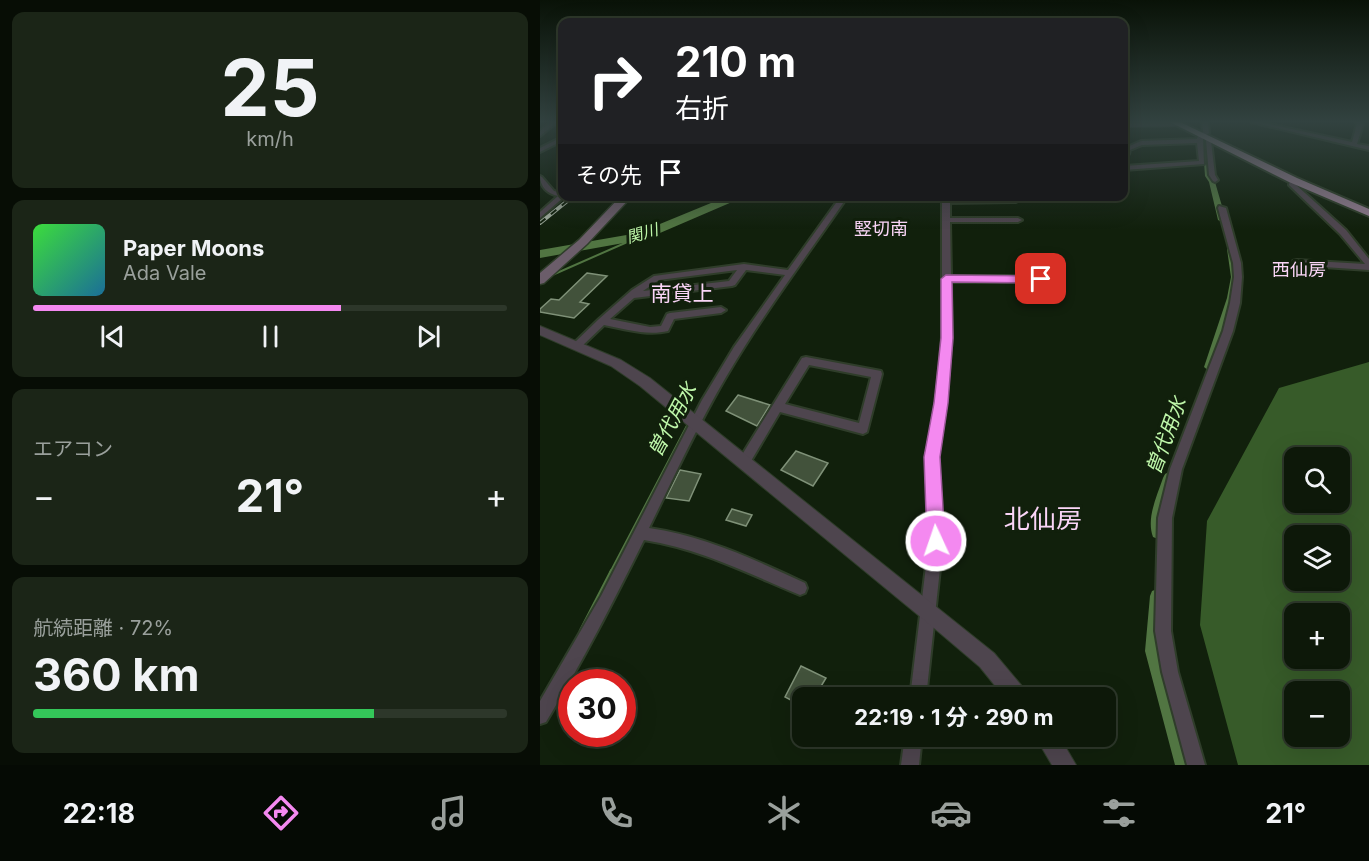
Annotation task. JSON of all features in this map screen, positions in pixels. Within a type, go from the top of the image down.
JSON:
[{"type":"highway","points":[[1245,158],[1369,213]]},
{"type":"main road","points":[[543,277],[583,242],[622,201]]},
{"type":"street","points":[[1128,168],[1202,163],[1202,158]]},
{"type":"street","points":[[1209,158],[1212,176],[1215,180]]},
{"type":"street","points":[[540,178],[552,193],[558,195]]},
{"type":"street","points":[[1293,180],[1291,184],[1342,232],[1369,265]]},
{"type":"street","points":[[540,216],[558,200]]},
{"type":"street","points":[[540,716],[568,672],[705,405],[734,357],[842,201]]},
{"type":"street","points":[[919,687],[936,541],[932,457],[941,403],[947,338],[946,201]]},
{"type":"street","points":[[1196,765],[1170,672],[1163,632],[1165,518],[1176,469],[1228,331],[1235,303],[1237,263],[1222,208]]},
{"type":"street","points":[[948,220],[1018,220]]},
{"type":"street","points":[[1296,263],[1369,265]]},
{"type":"street","points":[[578,345],[632,295],[657,278],[744,267],[791,273]]},
{"type":"street","points":[[632,295],[732,283],[744,267]]},
{"type":"street","points":[[946,279],[1041,279]]},
{"type":"street","points":[[602,321],[650,330],[665,329],[670,316],[721,310]]},
{"type":"street","points":[[540,330],[616,363],[697,423],[987,660],[1010,687]]},
{"type":"street","points":[[744,462],[806,361],[877,374],[863,429],[778,407]]},
{"type":"street","points":[[639,533],[672,537],[716,550],[800,588]]},
{"type":"street","points":[[910,765],[912,747]]},
{"type":"street","points":[[1053,747],[1065,765]]},
{"type":"green space","points":[[1369,362],[1369,765],[1238,765],[1200,625],[1207,521],[1279,388]]},
{"type":"building","points":[[587,273],[607,276],[580,302],[589,304],[574,318],[540,312],[540,309],[551,299],[559,300]]},
{"type":"building","points":[[738,395],[770,405],[757,426],[726,411]]},
{"type":"building","points":[[796,451],[828,463],[813,486],[781,470]]},
{"type":"building","points":[[680,470],[701,474],[689,501],[666,498]]},
{"type":"building","points":[[732,509],[752,515],[746,526],[726,520]]},
{"type":"building","points":[[801,666],[826,678],[821,687],[792,687],[792,701],[785,697]]},
{"type":"waterway","name":"曽代用水","points":[[1207,158],[1208,176],[1212,182],[1222,220]]},
{"type":"waterway","name":"関川","points":[[540,254],[641,236],[728,201]]},
{"type":"waterway","points":[[550,276],[641,236]]},
{"type":"waterway","name":"曽代用水","points":[[1209,367],[1231,298],[1235,277],[1231,249]]},
{"type":"waterway","name":"曽代用水","points":[[706,394],[743,334]]},
{"type":"waterway","name":"曽代用水","points":[[694,415],[701,403]]},
{"type":"waterway","name":"曽代用水","points":[[611,573],[689,424]]},
{"type":"waterway","name":"曽代用水","points":[[1158,532],[1158,512],[1169,478]]},
{"type":"waterway","name":"曽代用水","points":[[581,631],[612,571]]},
{"type":"waterway","name":"曽代用水","points":[[1157,596],[1153,651],[1184,765]]},
{"type":"railway","points":[[540,223],[567,201]]},
{"type":"district","name":"竪切南","points":[[881,228]]},
{"type":"district","name":"西仙房","points":[[1299,269]]},
{"type":"district","name":"南貸上","points":[[682,293]]},
{"type":"district","name":"北仙房","points":[[1043,518]]},
{"type":"route","points":[[936,541],[932,457],[941,403],[947,338],[946,279],[1041,279]]}]
